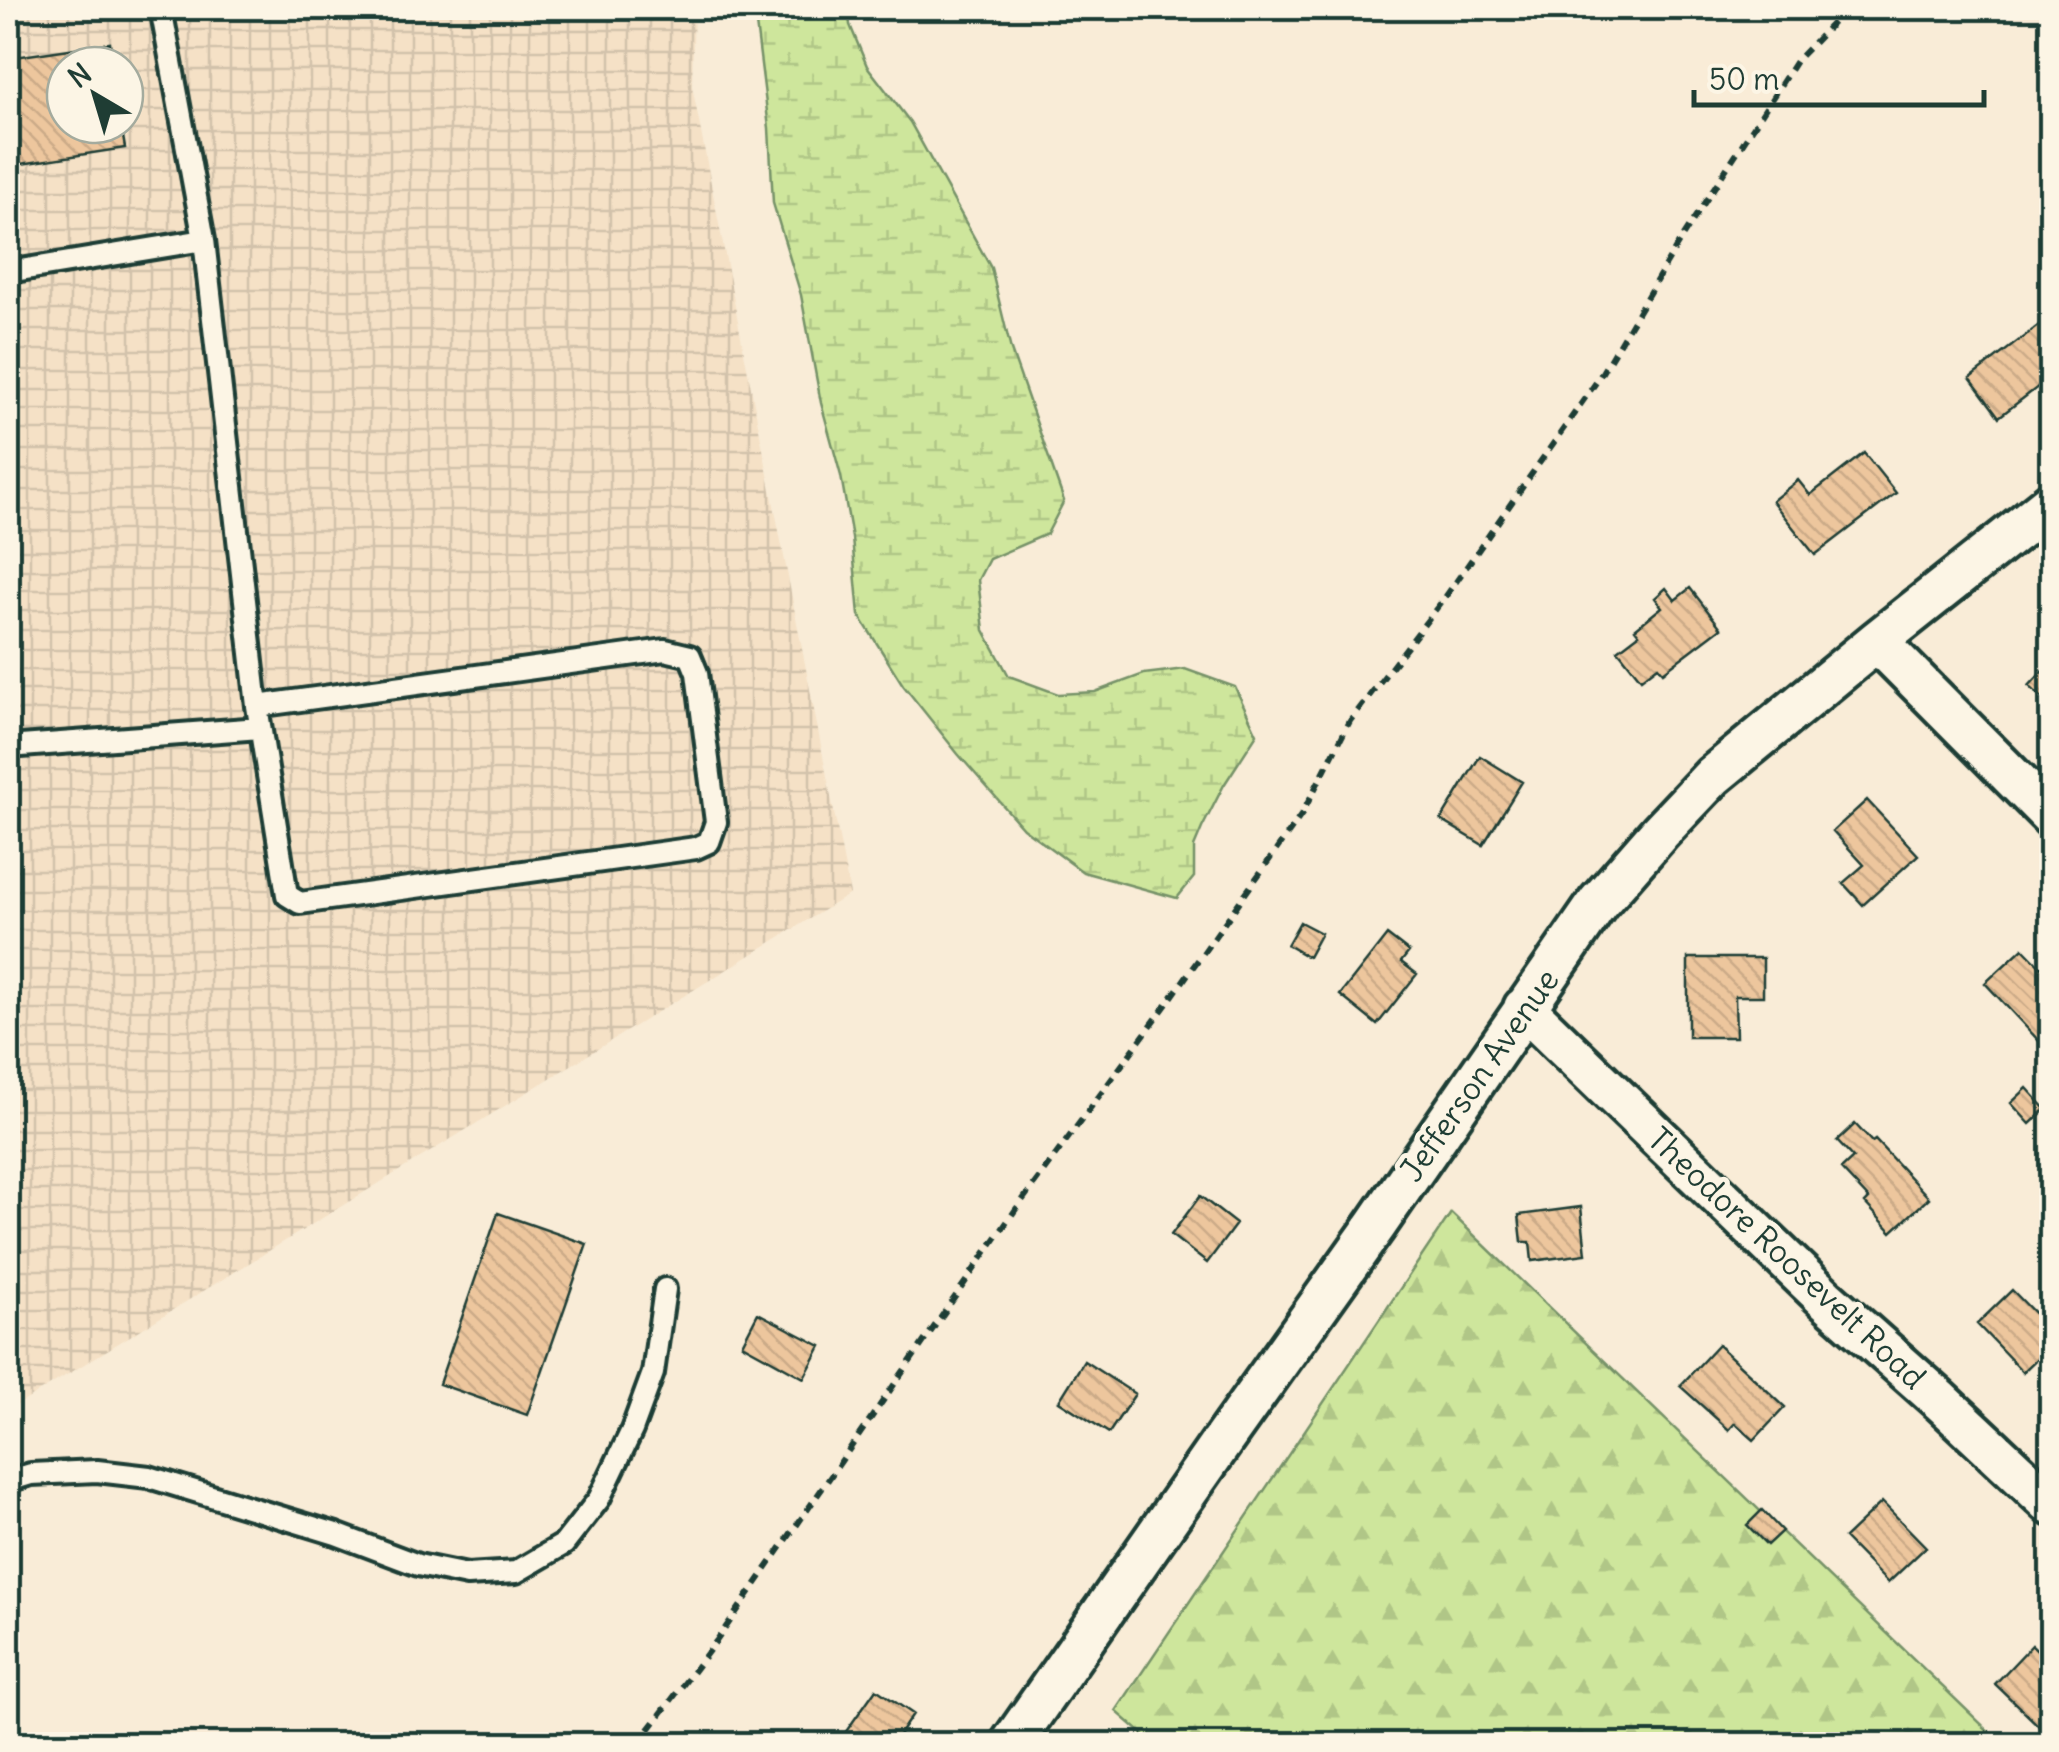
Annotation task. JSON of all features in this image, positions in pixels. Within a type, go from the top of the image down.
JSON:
[{"type":"street","name":"Jefferson Avenue","points":[[1011,1744],[1598,904],[1727,764],[2052,502]]},
{"type":"street","points":[[1877,640],[2052,817]]},
{"type":"street","name":"Theodore Roosevelt Road","points":[[1524,1008],[1825,1298],[2052,1506]]},
{"type":"lane","points":[[8,747],[259,717],[665,650],[690,656],[697,673],[716,822],[709,842],[696,848],[300,902],[286,895],[259,717],[204,240],[161,8]]},
{"type":"lane","points":[[8,272],[204,240]]},
{"type":"lane","points":[[8,1481],[31,1474],[97,1471],[149,1477],[336,1534],[418,1565],[467,1575],[516,1572],[564,1544],[598,1499],[632,1430],[653,1372],[665,1289]]},
{"type":"path","points":[[638,1744],[716,1640],[1016,1209],[1302,814],[1350,721],[1446,596],[1597,381],[1681,239],[1796,61],[1847,8]]},
{"type":"shaded area","points":[[8,8],[694,8],[692,86],[850,894],[8,1411]]},
{"type":"green space","points":[[754,8],[848,8],[850,25],[867,66],[910,122],[991,268],[1011,350],[1064,501],[1047,534],[989,559],[978,580],[984,630],[1009,676],[1058,694],[1095,692],[1144,674],[1185,669],[1235,687],[1257,734],[1202,828],[1194,847],[1194,877],[1177,898],[1083,872],[1023,828],[903,685],[859,615],[841,476],[821,403],[801,295],[773,203],[769,128]]},
{"type":"green space","points":[[1451,1213],[2002,1744],[1154,1744],[1116,1711]]},
{"type":"building","points":[[45,53],[45,145],[125,148],[8,166],[8,58]]},
{"type":"building","points":[[2047,319],[2052,325],[2052,376],[1999,417],[1970,378]]},
{"type":"building","points":[[1864,453],[1896,493],[1815,555],[1772,501],[1798,480],[1810,495]]},
{"type":"building","points":[[1666,588],[1675,600],[1690,588],[1721,628],[1663,672],[1658,666],[1641,679],[1618,650],[1639,634],[1635,629],[1662,607],[1655,598]]},
{"type":"building","points":[[2052,661],[2052,707],[2029,686]]},
{"type":"building","points":[[1480,756],[1522,782],[1483,845],[1441,820]]},
{"type":"building","points":[[1867,800],[1918,855],[1863,905],[1843,883],[1864,865],[1833,831]]},
{"type":"building","points":[[1300,922],[1321,933],[1308,957],[1287,945]]},
{"type":"building","points":[[1387,935],[1409,952],[1401,962],[1417,974],[1377,1025],[1340,995]]},
{"type":"building","points":[[2023,948],[2052,978],[2052,1055],[1985,983]]},
{"type":"building","points":[[1688,958],[1763,958],[1763,996],[1735,996],[1736,1037],[1688,1037]]},
{"type":"building","points":[[2027,1088],[2046,1109],[2030,1124],[2011,1103]]},
{"type":"building","points":[[1855,1124],[1929,1198],[1892,1232],[1841,1169],[1853,1158],[1837,1141]]},
{"type":"building","points":[[1200,1196],[1236,1224],[1207,1263],[1171,1235]]},
{"type":"building","points":[[1581,1207],[1586,1254],[1532,1261],[1530,1242],[1522,1242],[1519,1215]]},
{"type":"building","points":[[498,1213],[587,1244],[527,1415],[439,1384]]},
{"type":"building","points":[[2012,1290],[2052,1331],[2052,1344],[2023,1372],[1977,1324]]},
{"type":"building","points":[[758,1313],[821,1346],[804,1378],[742,1344]]},
{"type":"building","points":[[1718,1345],[1785,1407],[1754,1440],[1735,1423],[1729,1430],[1680,1386]]},
{"type":"building","points":[[1084,1361],[1135,1394],[1109,1433],[1059,1401]]},
{"type":"building","points":[[1882,1502],[1926,1547],[1888,1583],[1844,1538]]},
{"type":"building","points":[[1762,1510],[1782,1531],[1767,1545],[1747,1525]]},
{"type":"building","points":[[2032,1645],[2052,1664],[2052,1719],[2042,1729],[1995,1684]]},
{"type":"building","points":[[876,1689],[913,1714],[893,1744],[847,1744],[840,1740]]}]
